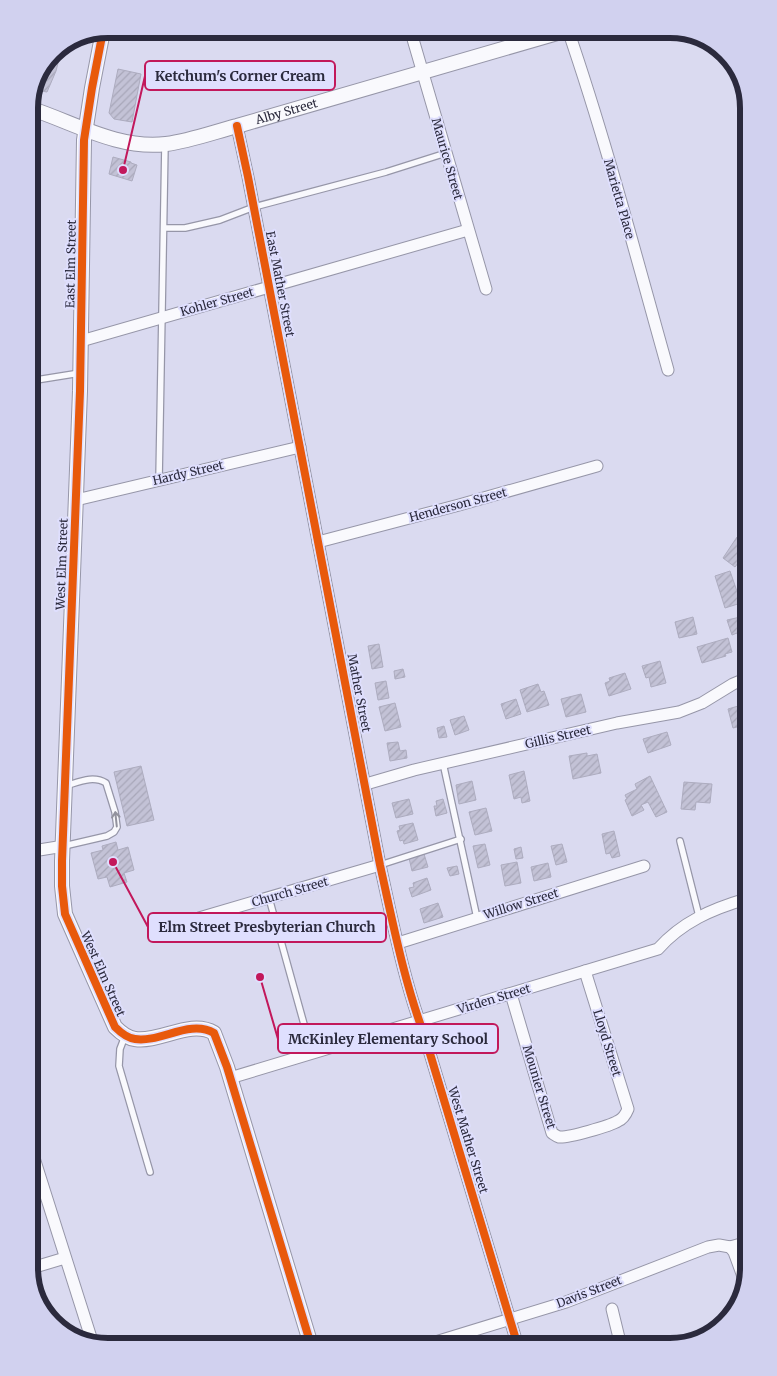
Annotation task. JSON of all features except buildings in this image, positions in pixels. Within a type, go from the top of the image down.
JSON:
[{"type":"street","name":"East Elm Street","points":[[76,500],[85,130],[102,38]]},
{"type":"street","name":"Maurice Street","points":[[412,38],[486,289]]},
{"type":"street","name":"Alby Street","points":[[38,112],[85,130],[132,143],[165,144],[237,126],[539,38]]},
{"type":"street","name":"Marietta Place","points":[[572,38],[668,370]]},
{"type":"street","name":"East Mather Street","points":[[237,126],[300,447]]},
{"type":"street","name":"Kohler Street","points":[[81,342],[468,230]]},
{"type":"street","name":"Hardy Street","points":[[76,500],[300,447]]},
{"type":"street","name":"Mather Street","points":[[300,447],[380,865],[398,943]]},
{"type":"street","name":"Henderson Street","points":[[318,542],[459,506],[597,466]]},
{"type":"street","name":"West Elm Street","points":[[76,500],[62,886],[65,914],[107,1012],[115,1027],[125,1036]]},
{"type":"street","name":"Gillis Street","points":[[366,784],[394,775],[616,723],[679,712],[702,703],[740,681]]},
{"type":"street","points":[[37,849],[64,846]]},
{"type":"street","name":"Church Street","points":[[199,918],[380,865]]},
{"type":"street","name":"Willow Street","points":[[398,943],[644,866]]},
{"type":"street","name":"Virden Street","points":[[230,1078],[658,949],[668,937],[699,916],[740,901]]},
{"type":"street","name":"West Mather Street","points":[[398,943],[414,1009],[425,1037],[515,1338]]},
{"type":"street","name":"Lloyd Street","points":[[585,971],[628,1109],[626,1115]]},
{"type":"street","name":"Mounier Street","points":[[511,994],[552,1133],[558,1137],[566,1137],[619,1121],[626,1115]]},
{"type":"street","points":[[125,1036],[142,1039],[200,1028],[214,1033],[230,1078],[308,1338]]},
{"type":"street","points":[[37,1168],[90,1336]]},
{"type":"street","name":"Davis Street","points":[[449,1338],[566,1302],[708,1246],[730,1247],[740,1244]]},
{"type":"street","points":[[730,1247],[734,1252],[740,1268]]},
{"type":"street","points":[[37,1266],[65,1258]]},
{"type":"street","points":[[612,1309],[619,1338]]},
{"type":"lane","points":[[159,480],[165,144]]},
{"type":"lane","points":[[164,228],[185,228],[220,220],[254,207],[386,172],[446,153]]},
{"type":"lane","points":[[38,380],[80,373]]},
{"type":"lane","points":[[443,764],[477,918]]},
{"type":"lane","points":[[64,846],[107,836],[114,832],[117,827],[115,812],[106,783],[101,780],[92,779],[65,786]]},
{"type":"lane","points":[[380,865],[461,839]]},
{"type":"lane","points":[[680,841],[699,916]]},
{"type":"lane","points":[[269,898],[312,1053]]},
{"type":"lane","points":[[125,1036],[120,1049],[120,1066],[150,1172]]},
{"type":"cycle path","points":[[102,38],[84,140],[80,391],[62,861],[65,914],[115,1027],[122,1033],[132,1038],[145,1039],[195,1029],[205,1029],[214,1033],[227,1067],[309,1338]]},
{"type":"cycle path","points":[[237,126],[394,930],[411,995],[515,1338]]},
{"type":"place","name":"Ketchum's Corner Cream","points":[[123,170]]},
{"type":"place","name":"Elm Street Presbyterian Church","points":[[113,862]]},
{"type":"place","name":"McKinley Elementary School","points":[[260,977]]}]
